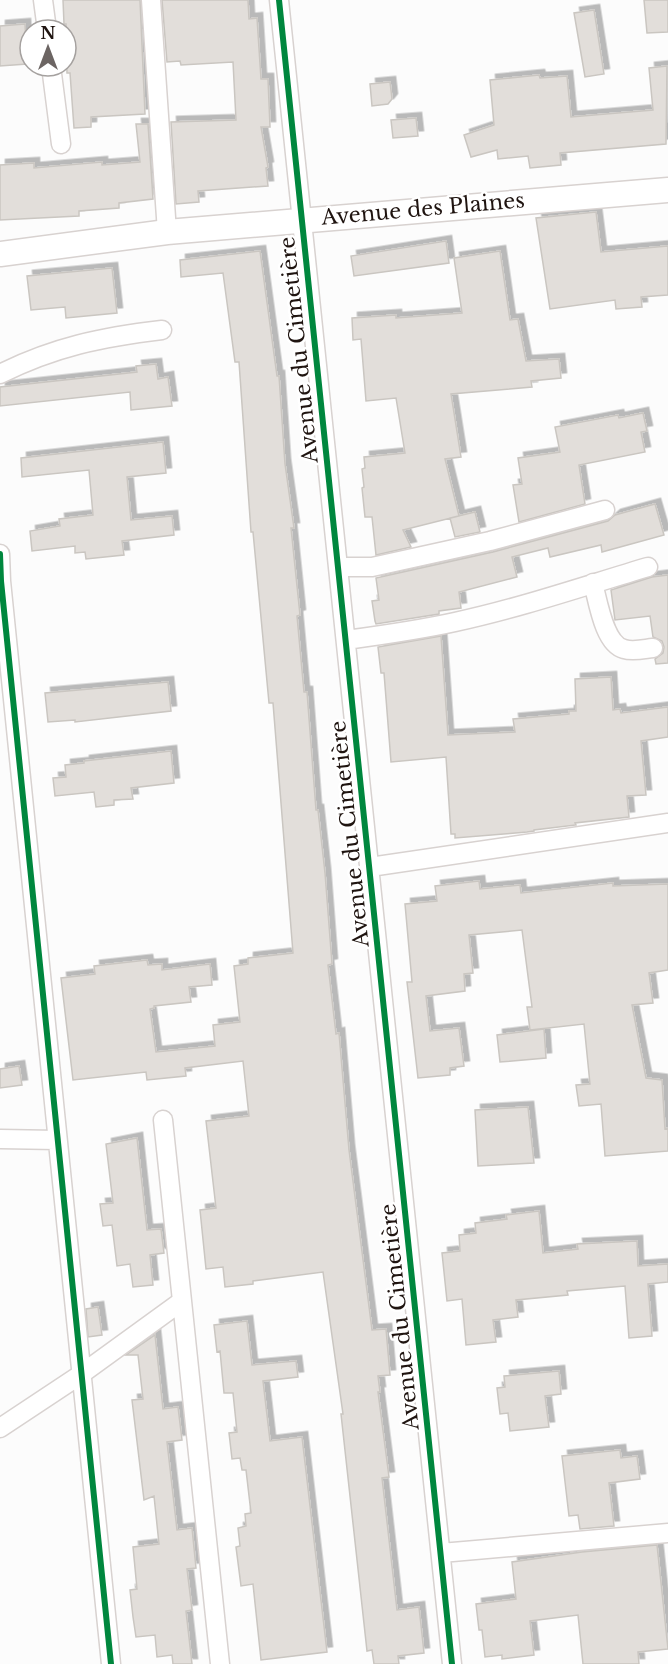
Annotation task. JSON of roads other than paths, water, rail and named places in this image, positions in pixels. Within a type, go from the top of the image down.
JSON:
[{"type":"street","points":[[43,0],[45,18]]},
{"type":"street","points":[[151,0],[167,232]]},
{"type":"street","name":"Avenue du Cimetière","points":[[279,0],[452,1664]]},
{"type":"street","points":[[53,78],[61,144]]},
{"type":"street","name":"Avenue des Plaines","points":[[0,254],[167,232],[302,219],[668,190]]},
{"type":"street","points":[[0,374],[26,361],[74,344],[120,334],[162,330]]},
{"type":"street","points":[[339,567],[372,567],[490,541],[605,510]]},
{"type":"street","points":[[0,554],[80,1375],[111,1664]]},
{"type":"street","points":[[346,640],[412,631],[501,611],[648,567]]},
{"type":"street","points":[[593,583],[606,629],[615,644],[625,650],[653,648]]},
{"type":"street","points":[[370,867],[668,823]]},
{"type":"street","points":[[163,1120],[220,1664]]},
{"type":"street","points":[[0,1138],[57,1140]]},
{"type":"street","points":[[0,1428],[80,1375],[182,1301]]},
{"type":"street","points":[[441,1553],[668,1533]]}]
